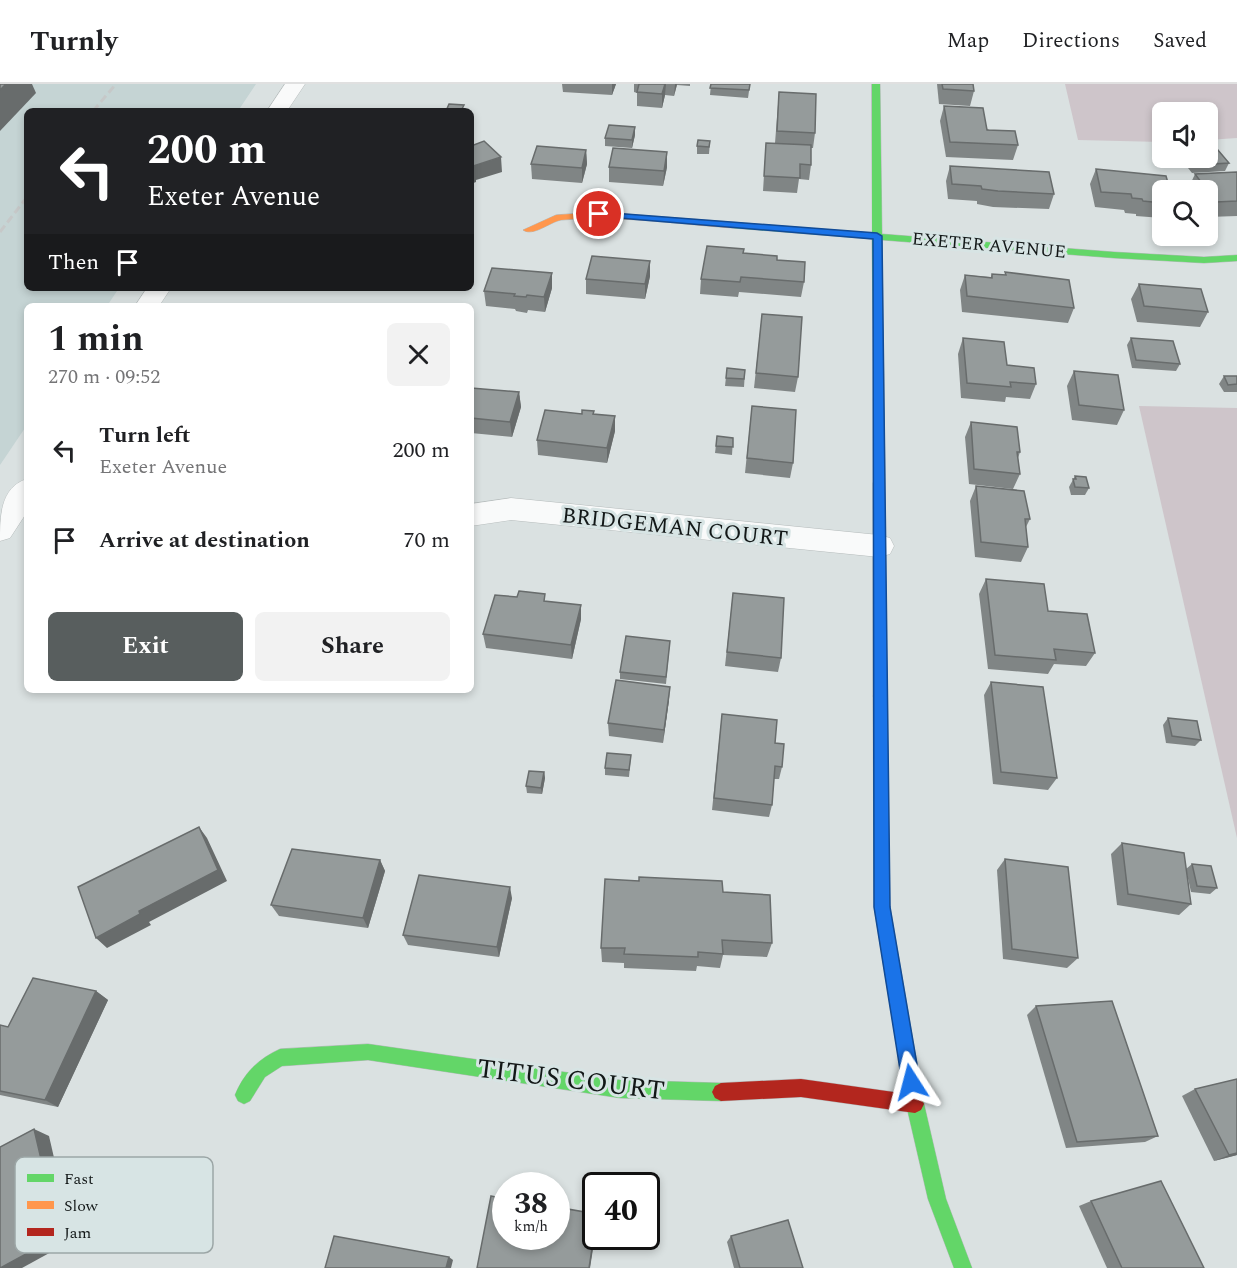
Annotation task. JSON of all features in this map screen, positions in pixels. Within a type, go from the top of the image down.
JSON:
[{"type":"street","points":[[279,108],[295,84]]},
{"type":"street","points":[[876,84],[882,907],[915,1104],[937,1199],[963,1268]]},
{"type":"street","name":"EXETER AVENUE","points":[[528,230],[556,218],[599,214],[1114,255],[1204,260],[1237,258]]},
{"type":"street","points":[[0,530],[24,494]]},
{"type":"street","name":"BRIDGEMAN COURT","points":[[474,515],[511,509],[879,546]]},
{"type":"street","name":"TITUS COURT","points":[[244,1095],[259,1071],[280,1058],[368,1052],[620,1089],[703,1093],[801,1088],[915,1104]]},
{"type":"shaded area","points":[[0,84],[256,84],[240,108],[24,108],[24,291],[117,291],[109,303],[24,303],[24,429],[0,465]]},
{"type":"shaded area","points":[[1065,84],[1237,84],[1237,138],[1218,139],[1218,102],[1152,102],[1152,142],[1078,140]]},
{"type":"shaded area","points":[[1139,406],[1237,408],[1237,838]]},
{"type":"building","points":[[639,84],[665,84],[662,94],[637,92]]},
{"type":"building","points":[[711,84],[750,84],[749,90],[710,88]]},
{"type":"building","points":[[942,84],[973,84],[974,91],[943,89]]},
{"type":"building","points":[[779,92],[816,94],[815,133],[777,131]]},
{"type":"building","points":[[449,104],[464,105],[462,108],[447,108]]},
{"type":"building","points":[[944,106],[983,108],[987,130],[1015,131],[1018,145],[950,142]]},
{"type":"building","points":[[609,125],[635,127],[632,140],[605,138]]},
{"type":"building","points":[[698,140],[710,141],[709,147],[697,146]]},
{"type":"building","points":[[484,141],[501,157],[474,166],[474,145]]},
{"type":"building","points":[[766,143],[811,145],[811,165],[800,164],[800,178],[764,176]]},
{"type":"building","points":[[537,146],[586,150],[582,168],[531,164]]},
{"type":"building","points":[[613,148],[667,152],[664,171],[609,167]]},
{"type":"building","points":[[1218,150],[1229,163],[1218,164]]},
{"type":"building","points":[[950,166],[1049,172],[1054,194],[998,191],[982,189],[981,186],[952,184]]},
{"type":"building","points":[[1096,169],[1166,176],[1167,180],[1152,180],[1152,202],[1132,198],[1131,194],[1101,192]]},
{"type":"building","points":[[1237,172],[1237,201],[1218,202],[1218,180],[1200,180],[1195,174]]},
{"type":"building","points":[[707,246],[744,249],[743,253],[777,256],[777,260],[805,262],[804,282],[741,277],[740,282],[701,279]]},
{"type":"building","points":[[592,256],[650,261],[645,284],[586,279]]},
{"type":"building","points":[[492,268],[552,273],[544,297],[514,296],[515,294],[484,291]]},
{"type":"building","points":[[1005,272],[1069,280],[1074,308],[967,296],[965,275],[992,278],[992,274],[1006,275]]},
{"type":"building","points":[[1139,284],[1201,289],[1208,312],[1144,306]]},
{"type":"building","points":[[762,314],[802,317],[798,377],[756,373]]},
{"type":"building","points":[[963,338],[1004,342],[1007,365],[1034,368],[1036,384],[1010,382],[1011,387],[967,383]]},
{"type":"building","points":[[1131,338],[1173,341],[1180,364],[1136,360]]},
{"type":"building","points":[[727,368],[745,370],[744,379],[726,378]]},
{"type":"building","points":[[1074,371],[1118,375],[1124,410],[1079,405]]},
{"type":"building","points":[[1224,376],[1237,376],[1237,384],[1228,385]]},
{"type":"building","points":[[474,388],[519,392],[510,422],[474,418]]},
{"type":"building","points":[[752,406],[796,410],[793,463],[747,458]]},
{"type":"building","points":[[545,410],[582,414],[582,410],[594,411],[593,414],[615,416],[607,448],[537,440]]},
{"type":"building","points":[[971,422],[1017,427],[1020,474],[974,469]]},
{"type":"building","points":[[717,436],[733,438],[733,447],[716,446]]},
{"type":"building","points":[[1075,476],[1086,477],[1089,488],[1075,487],[1073,479],[1076,479]]},
{"type":"building","points":[[976,486],[1024,491],[1030,519],[1025,519],[1028,547],[981,542]]},
{"type":"building","points":[[986,579],[1044,584],[1048,611],[1087,614],[1095,653],[1054,649],[1056,660],[995,655]]},
{"type":"building","points":[[519,591],[545,594],[544,601],[581,605],[571,645],[483,634],[495,595],[517,597]]},
{"type":"building","points":[[733,593],[784,598],[781,658],[727,652]]},
{"type":"building","points":[[626,636],[670,641],[666,677],[620,672]]},
{"type":"building","points":[[616,680],[670,687],[664,730],[608,723]]},
{"type":"building","points":[[991,682],[1043,687],[1057,778],[1001,772]]},
{"type":"building","points":[[722,714],[777,720],[775,743],[784,744],[782,767],[775,766],[772,805],[714,798]]},
{"type":"building","points":[[1168,718],[1197,721],[1201,740],[1172,736]]},
{"type":"building","points":[[607,753],[631,755],[629,770],[605,768]]},
{"type":"building","points":[[529,771],[544,772],[541,788],[526,786]]},
{"type":"building","points":[[199,827],[218,870],[139,911],[140,914],[96,938],[78,887]]},
{"type":"building","points":[[1122,843],[1184,853],[1191,904],[1128,894]]},
{"type":"building","points":[[292,849],[380,860],[363,918],[271,905]]},
{"type":"building","points":[[1005,859],[1068,867],[1078,958],[1012,949]]},
{"type":"building","points":[[1192,864],[1211,866],[1217,888],[1197,886]]},
{"type":"building","points":[[419,875],[510,887],[497,947],[403,935]]},
{"type":"building","points":[[639,877],[722,881],[723,892],[770,895],[772,943],[722,940],[723,954],[698,952],[698,957],[624,954],[625,948],[601,948],[605,879],[639,881]]},
{"type":"building","points":[[33,978],[96,991],[45,1100],[0,1091],[0,1025],[8,1027]]},
{"type":"building","points":[[1112,1001],[1158,1136],[1077,1142],[1036,1006]]},
{"type":"building","points":[[1237,1079],[1237,1153],[1229,1155],[1195,1089]]},
{"type":"building","points":[[34,1129],[41,1157],[15,1157],[15,1253],[28,1253],[0,1268],[0,1147]]},
{"type":"building","points":[[1161,1181],[1204,1268],[1122,1268],[1091,1201]]},
{"type":"building","points":[[491,1196],[492,1250],[570,1250],[570,1209],[582,1212],[582,1250],[592,1250],[589,1268],[477,1268]]},
{"type":"building","points":[[788,1220],[803,1268],[740,1268],[731,1236]]},
{"type":"building","points":[[334,1236],[449,1257],[446,1268],[325,1268]]},
{"type":"railway","points":[[96,108],[116,84]]},
{"type":"railway","points":[[0,232],[24,201]]},
{"type":"traffic: fast","points":[[876,84],[879,483]]},
{"type":"traffic: fast","points":[[732,225],[1114,255],[1204,260],[1237,258]]},
{"type":"traffic: fast","points":[[880,696],[882,907],[915,1104],[937,1199],[963,1268]]},
{"type":"traffic: fast","points":[[244,1095],[259,1071],[280,1058],[368,1052],[620,1089],[721,1092]]},
{"type":"traffic: slow","points":[[528,230],[556,218],[599,215],[732,225]]},
{"type":"traffic: slow","points":[[879,483],[880,696]]},
{"type":"traffic: jam","points":[[721,1092],[801,1088],[915,1104]]},
{"type":"route","points":[[599,214],[877,236],[882,907],[911,1082]]}]
